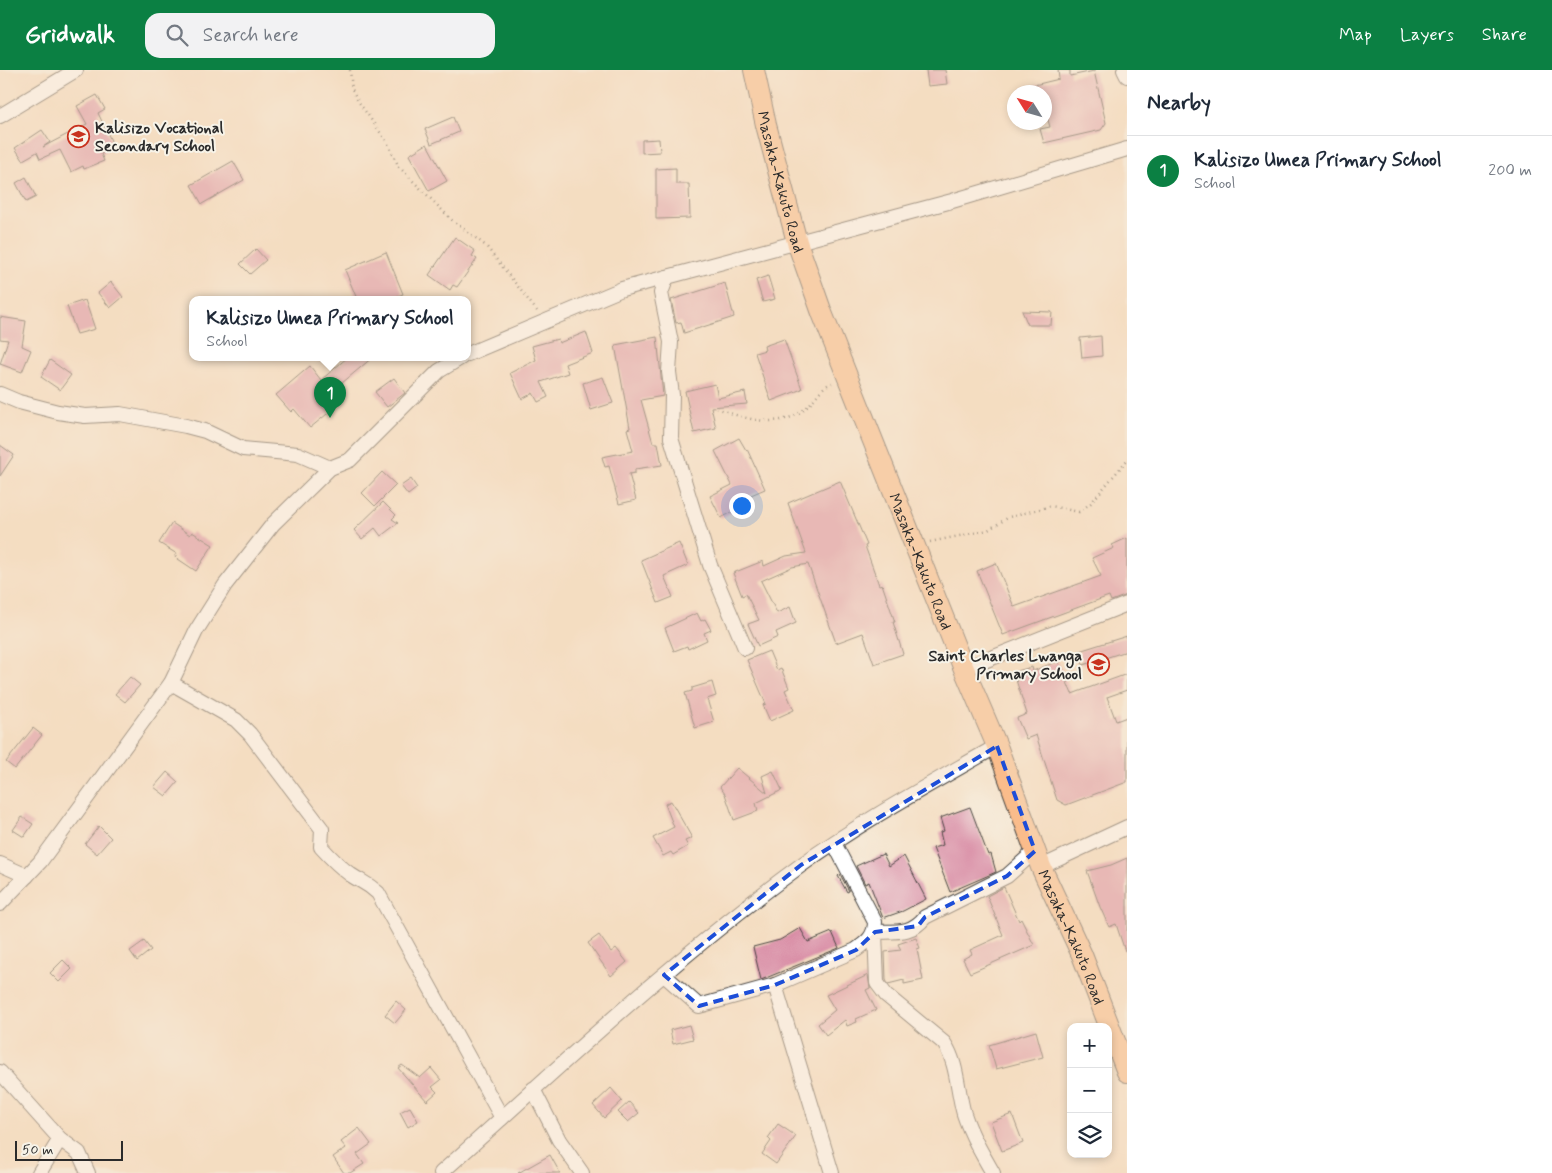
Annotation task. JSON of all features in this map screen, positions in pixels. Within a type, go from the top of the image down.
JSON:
[{"type":"highway","name":"Masaka-Kakuto Road","points":[[754,70],[766,126],[797,242],[847,377],[964,669],[997,746],[1038,859],[1082,955],[1127,1072]]},
{"type":"street","points":[[0,116],[76,70]]},
{"type":"street","points":[[1124,70],[1127,76]]},
{"type":"street","points":[[471,353],[622,289],[952,201],[1127,149]]},
{"type":"street","points":[[667,277],[661,292],[672,342],[669,372],[672,395],[671,438],[710,565],[744,648]]},
{"type":"street","points":[[0,904],[27,876],[80,810],[171,683],[196,631],[225,585],[274,524],[330,468],[350,460],[439,371],[455,361]]},
{"type":"street","points":[[0,394],[19,402],[58,412],[85,416],[120,414],[186,426],[205,432],[243,449],[298,454],[330,468]]},
{"type":"street","points":[[964,669],[1127,604]]},
{"type":"street","points":[[171,683],[236,720],[250,734],[322,829],[321,847],[332,860],[352,876],[366,882],[378,894],[502,1118]]},
{"type":"street","points":[[441,1173],[588,1038],[719,928],[834,843],[997,746]]},
{"type":"street","points":[[875,932],[910,930],[918,926],[924,917],[1038,859],[1127,827]]},
{"type":"street","points":[[834,843],[875,922],[877,983],[886,995],[944,1043],[950,1053],[966,1119],[993,1173]]},
{"type":"street","points":[[0,864],[27,876]]},
{"type":"street","points":[[664,975],[699,1006],[775,985],[856,950],[868,942],[875,932]]},
{"type":"street","points":[[775,985],[832,1173]]},
{"type":"street","points":[[0,1072],[60,1139],[79,1153],[88,1173]]},
{"type":"street","points":[[533,1089],[559,1140],[582,1173]]},
{"type":"street","points":[[40,1173],[60,1139]]},
{"type":"path","points":[[350,70],[352,88],[358,101],[387,142],[399,167],[452,220],[486,246],[545,322]]},
{"type":"path","points":[[717,408],[743,419],[759,422],[784,418],[806,408],[827,384],[847,377]]},
{"type":"path","points":[[914,545],[975,534],[988,530],[1009,517],[1051,506],[1079,512],[1090,503],[1127,460]]},
{"type":"highlighted area","points":[[997,746],[1035,851],[1007,876],[925,917],[918,926],[875,932],[856,950],[775,985],[699,1006],[664,975],[801,865]]},
{"type":"building","points":[[926,70],[945,70],[947,84],[928,86]]},
{"type":"building","points":[[1058,70],[1070,70],[1070,76],[1094,71],[1106,123],[1101,130],[1044,143],[1040,130],[1052,130],[1052,85],[1034,85],[1059,79]]},
{"type":"building","points":[[97,95],[105,109],[98,113],[114,147],[101,154],[104,161],[84,169],[83,166],[71,172],[60,150],[40,159],[37,152],[23,160],[15,148],[42,130],[50,142],[43,147],[87,124],[77,106]]},
{"type":"building","points":[[453,117],[459,132],[431,144],[425,129]]},
{"type":"building","points":[[659,139],[660,152],[642,153],[642,140]]},
{"type":"building","points":[[427,144],[447,181],[429,191],[409,155]]},
{"type":"building","points":[[233,161],[244,180],[202,204],[191,185]]},
{"type":"building","points":[[676,168],[676,184],[689,184],[690,218],[656,219],[656,169]]},
{"type":"building","points":[[26,177],[36,197],[26,202],[16,183]]},
{"type":"building","points":[[455,237],[475,251],[472,256],[477,259],[457,287],[453,285],[450,290],[429,275]]},
{"type":"building","points":[[256,249],[266,260],[250,274],[240,264]]},
{"type":"building","points":[[386,252],[403,294],[398,296],[356,296],[345,270]]},
{"type":"building","points":[[768,276],[775,299],[763,302],[756,280]]},
{"type":"building","points":[[111,282],[123,297],[110,308],[98,293]]},
{"type":"building","points":[[725,283],[734,317],[684,333],[681,322],[676,323],[671,300]]},
{"type":"building","points":[[85,300],[95,329],[77,334],[67,306]]},
{"type":"building","points":[[1022,311],[1052,312],[1051,325],[1028,325]]},
{"type":"building","points":[[0,317],[26,321],[22,346],[31,350],[22,372],[0,364],[8,340],[0,339]]},
{"type":"building","points":[[586,332],[593,353],[565,364],[568,373],[541,382],[548,397],[538,402],[533,393],[522,399],[510,373],[536,360],[532,346],[558,339],[559,343]]},
{"type":"building","points":[[1101,336],[1102,356],[1082,358],[1080,338]]},
{"type":"building","points":[[657,337],[663,396],[641,400],[653,443],[658,443],[662,465],[635,469],[635,473],[629,474],[636,500],[619,504],[609,466],[605,467],[602,457],[633,451],[627,429],[630,428],[615,345]]},
{"type":"building","points":[[784,339],[802,389],[771,401],[755,353],[765,350],[764,346]]},
{"type":"building","points":[[50,360],[71,375],[60,390],[41,377]]},
{"type":"building","points":[[343,361],[368,361],[329,394],[338,405],[310,428],[294,409],[291,412],[276,395],[310,366],[321,380]]},
{"type":"building","points":[[603,377],[613,403],[591,410],[583,383]]},
{"type":"building","points":[[394,378],[405,393],[387,407],[375,392]]},
{"type":"building","points":[[715,384],[718,398],[745,392],[747,404],[711,407],[716,428],[694,433],[685,391]]},
{"type":"building","points":[[739,438],[747,449],[765,489],[737,501],[740,508],[721,518],[710,496],[732,485],[715,451]]},
{"type":"building","points":[[0,445],[14,455],[0,476]]},
{"type":"building","points":[[382,472],[396,485],[375,506],[362,493]]},
{"type":"building","points":[[411,479],[417,488],[408,495],[401,486]]},
{"type":"building","points":[[840,481],[867,545],[865,546],[879,585],[882,584],[895,622],[893,622],[903,654],[874,664],[863,633],[836,643],[808,564],[792,567],[761,581],[777,613],[790,607],[796,623],[776,632],[778,637],[758,646],[748,624],[759,620],[746,594],[742,596],[733,573],[763,561],[764,566],[786,556],[806,553],[788,503]]},
{"type":"building","points":[[383,502],[396,515],[392,519],[398,523],[381,536],[375,528],[362,539],[354,530]]},
{"type":"building","points":[[172,523],[190,535],[192,532],[213,545],[196,571],[175,557],[177,554],[159,543]]},
{"type":"building","points":[[1127,538],[1127,595],[1111,601],[1109,596],[1003,635],[977,571],[996,563],[1014,607],[1101,576],[1092,558],[1114,548],[1112,545]]},
{"type":"building","points":[[679,543],[688,565],[664,576],[673,597],[658,603],[641,560]]},
{"type":"building","points":[[697,613],[701,621],[705,619],[711,630],[704,633],[707,640],[688,649],[687,646],[674,651],[665,628]]},
{"type":"building","name":"Saint Charles Lwanga Primary School","points":[[1127,636],[1127,651],[1083,665],[1079,651]]},
{"type":"building","points":[[769,651],[777,670],[781,668],[789,688],[785,690],[794,710],[770,721],[763,705],[766,704],[747,660]]},
{"type":"building","points":[[1058,661],[1072,694],[1127,674],[1127,690],[1107,697],[1116,721],[1127,717],[1127,782],[1066,805],[1057,800],[1036,735],[1026,739],[1017,718],[1027,714],[1016,680],[1020,678],[1017,671],[1032,667],[1033,671]]},
{"type":"building","points":[[130,677],[140,685],[125,702],[115,694]]},
{"type":"building","points":[[712,682],[716,696],[707,699],[714,722],[695,728],[685,693],[692,691],[692,688]]},
{"type":"building","points":[[33,728],[42,735],[15,769],[6,762]]},
{"type":"building","points":[[737,768],[767,793],[762,776],[773,771],[782,790],[756,803],[758,811],[734,820],[725,794],[720,787]]},
{"type":"building","points":[[167,772],[178,782],[166,796],[154,787]]},
{"type":"building","points":[[671,801],[692,838],[685,841],[688,846],[673,855],[671,852],[663,856],[653,838],[674,827],[665,804]]},
{"type":"building","points":[[970,807],[988,855],[991,854],[996,872],[950,892],[933,848],[943,845],[940,832],[944,831],[940,818]]},
{"type":"building","points":[[22,817],[33,824],[24,837],[13,830]]},
{"type":"building","points":[[99,826],[111,838],[97,854],[85,844]]},
{"type":"building","points":[[883,854],[889,866],[904,856],[926,899],[903,911],[883,918],[869,882],[865,884],[856,866]]},
{"type":"building","points":[[1127,858],[1127,951],[1125,951],[1116,924],[1109,927],[1087,871],[1111,865]]},
{"type":"building","points":[[840,874],[849,891],[847,892],[838,876]]},
{"type":"building","points":[[1004,887],[1019,921],[1021,919],[1034,945],[970,973],[963,959],[972,954],[970,950],[1003,935],[987,896]]},
{"type":"building","points":[[800,928],[808,942],[832,932],[839,948],[761,980],[753,947],[780,940]]},
{"type":"building","points":[[599,935],[611,952],[616,948],[627,962],[611,976],[588,943]]},
{"type":"building","points":[[916,938],[920,948],[917,949],[923,980],[904,984],[904,980],[888,984],[886,980],[885,952],[901,950],[898,944]]},
{"type":"building","points":[[144,941],[151,950],[137,961],[130,951]]},
{"type":"building","points":[[63,960],[72,969],[59,982],[50,973]]},
{"type":"building","points":[[868,975],[870,988],[866,990],[876,1010],[856,1019],[857,1022],[847,1026],[845,1020],[826,1035],[818,1024],[835,1010],[826,995]]},
{"type":"building","points":[[396,1001],[406,1010],[395,1023],[385,1015]]},
{"type":"building","points":[[689,1025],[693,1039],[673,1044],[670,1030]]},
{"type":"building","points":[[1036,1031],[1043,1057],[996,1069],[989,1045]]},
{"type":"building","points":[[402,1065],[420,1078],[431,1068],[441,1080],[432,1087],[437,1092],[427,1101],[398,1068]]},
{"type":"building","points":[[611,1088],[622,1101],[604,1118],[593,1105]]},
{"type":"building","points":[[629,1102],[639,1113],[628,1122],[618,1112]]},
{"type":"building","points":[[410,1107],[418,1121],[408,1127],[400,1112]]},
{"type":"building","points":[[1012,1114],[1023,1143],[1002,1151],[991,1122]]},
{"type":"building","points":[[778,1124],[796,1136],[776,1164],[762,1154],[771,1141],[768,1138]]},
{"type":"building","points":[[359,1128],[371,1144],[357,1154],[364,1164],[350,1173],[344,1173],[333,1157],[346,1148],[341,1142]]},
{"type":"building","points":[[550,1155],[560,1173],[518,1173]]},
{"type":"place","name":"Kalisizo Vocational Secondary School","points":[[79,136]]},
{"type":"place","name":"Kalisizo Umea Primary School","points":[[330,418]]},
{"type":"place","name":"Saint Charles Lwanga Primary School","points":[[1098,664]]}]
